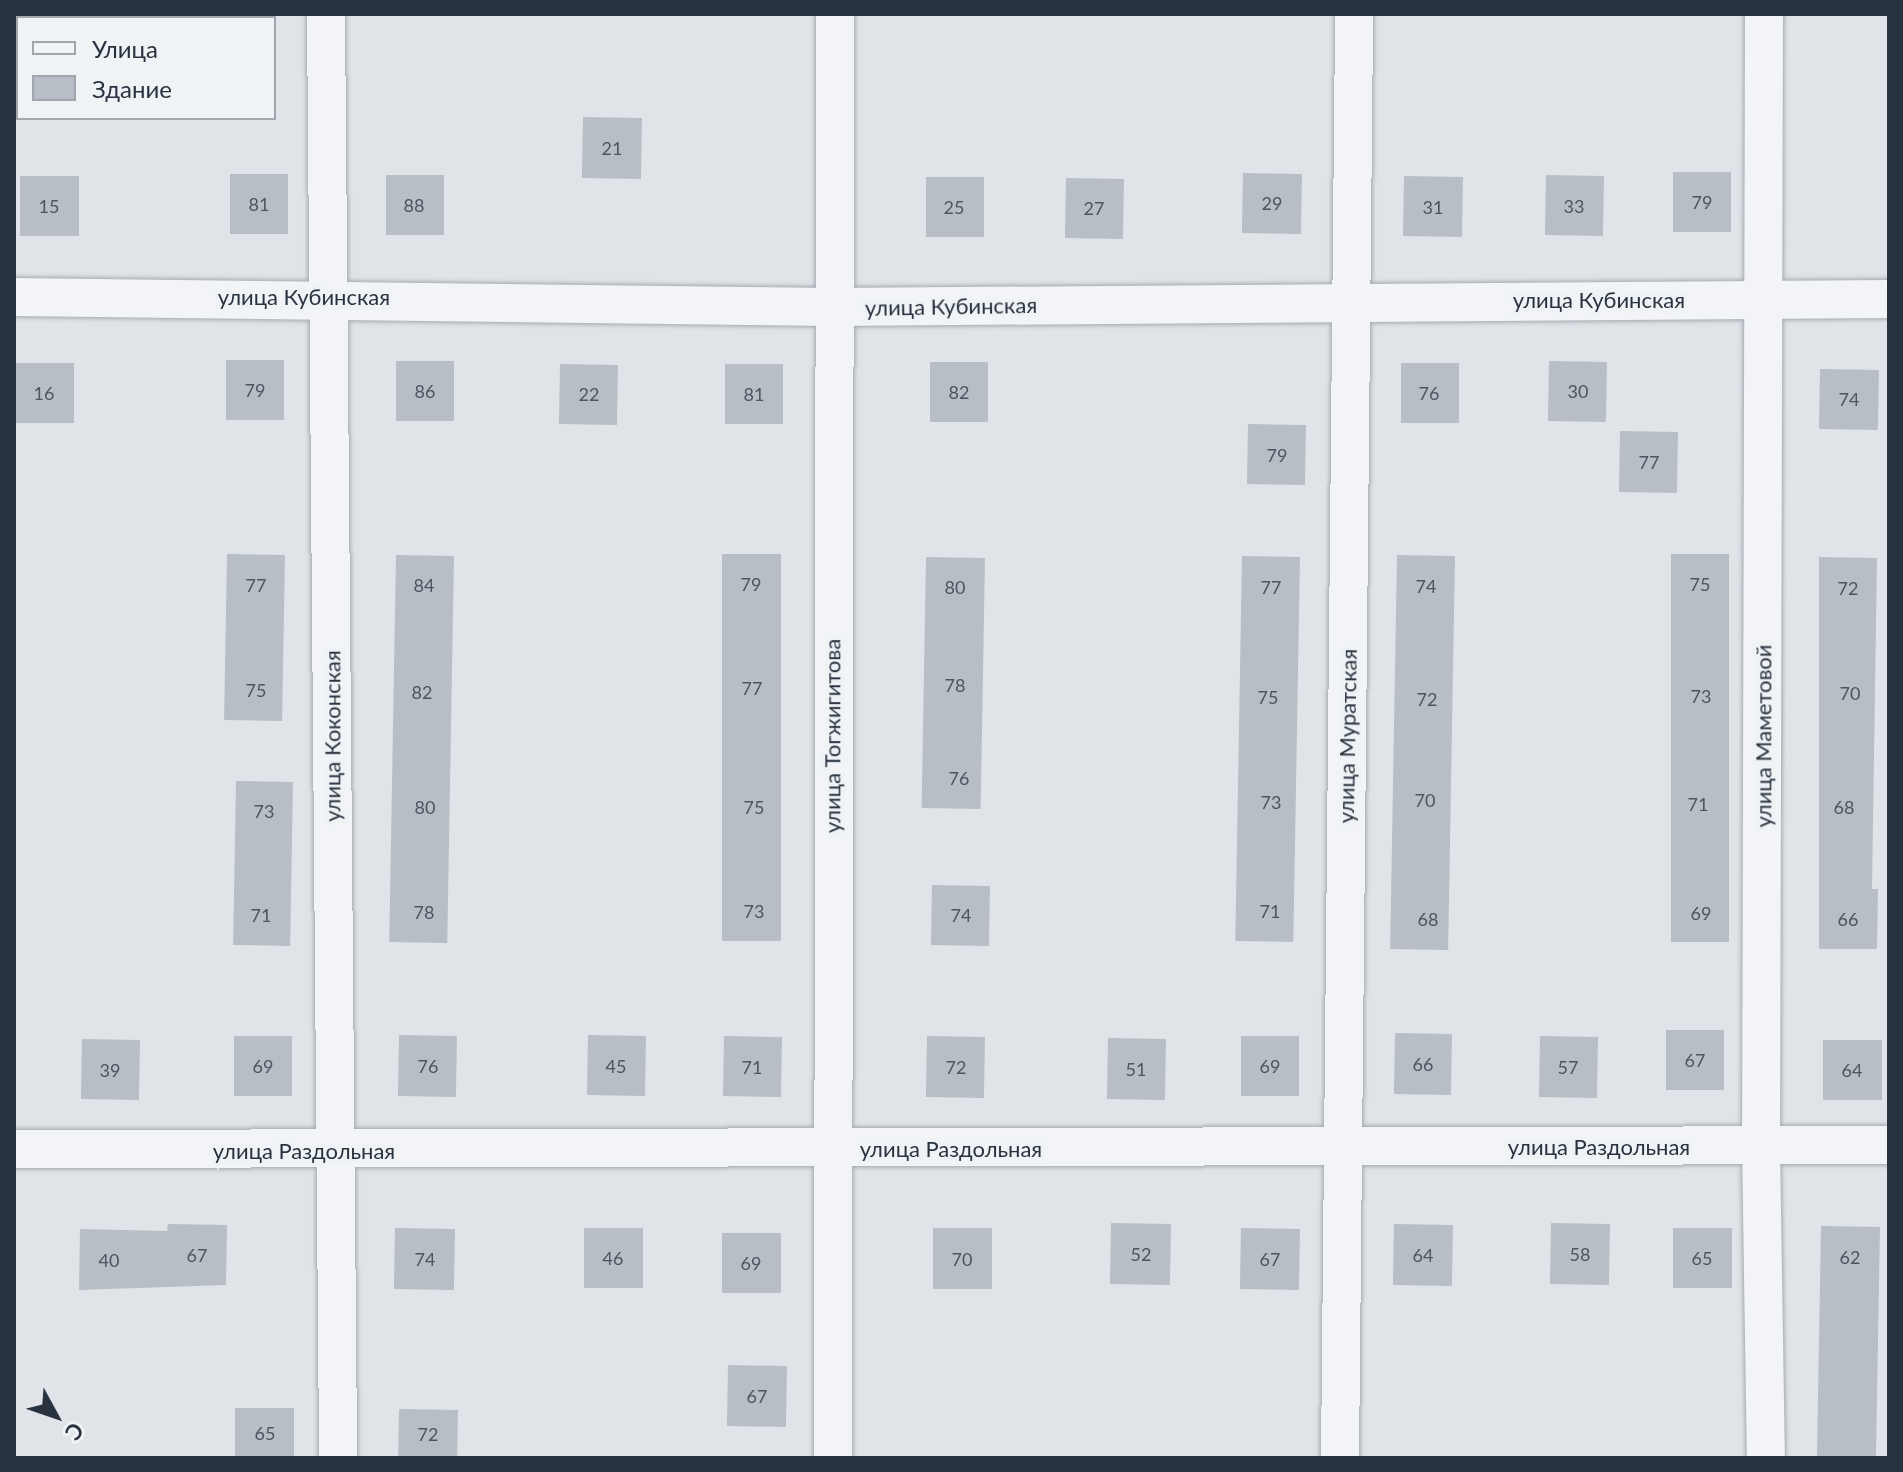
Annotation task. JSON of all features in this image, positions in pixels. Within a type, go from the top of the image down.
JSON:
[{"type":"street","name":"улица Коконская","points":[[326,14],[338,1458]]},
{"type":"street","name":"улица Тогжигитова","points":[[833,1458],[831,307],[835,14]]},
{"type":"street","name":"улица Муратская","points":[[1340,1458],[1340,1147],[1354,301],[1354,14]]},
{"type":"street","name":"улица Маметовой","points":[[1764,14],[1766,299],[1761,1146],[1766,1458]]},
{"type":"street","name":"улица Кубинская","points":[[14,297],[330,297],[831,307],[1889,299]]},
{"type":"street","name":"улица Раздольная","points":[[14,1149],[335,1151],[1889,1145]]},
{"type":"building","points":[[583,117],[642,118],[641,179],[582,178]]},
{"type":"building","points":[[1673,172],[1731,172],[1731,232],[1673,232]]},
{"type":"building","points":[[1243,173],[1302,174],[1301,234],[1242,233]]},
{"type":"building","points":[[230,174],[288,174],[288,234],[230,234]]},
{"type":"building","points":[[386,175],[444,175],[444,235],[386,235]]},
{"type":"building","points":[[1546,175],[1604,176],[1603,236],[1545,235]]},
{"type":"building","points":[[20,176],[79,176],[79,236],[20,236]]},
{"type":"building","points":[[1404,176],[1463,177],[1462,237],[1403,236]]},
{"type":"building","points":[[926,177],[984,177],[984,237],[926,237]]},
{"type":"building","points":[[1066,178],[1124,179],[1123,239],[1065,238]]},
{"type":"building","points":[[226,360],[284,360],[284,420],[226,420]]},
{"type":"building","points":[[396,361],[454,361],[454,421],[396,421]]},
{"type":"building","points":[[1549,361],[1607,362],[1606,422],[1548,421]]},
{"type":"building","points":[[930,362],[988,362],[988,422],[930,422]]},
{"type":"building","points":[[15,363],[74,363],[74,423],[15,423]]},
{"type":"building","points":[[1401,363],[1459,363],[1459,423],[1401,423]]},
{"type":"building","points":[[560,364],[618,365],[617,425],[559,424]]},
{"type":"building","points":[[725,364],[783,364],[783,424],[725,424]]},
{"type":"building","points":[[1820,369],[1879,370],[1878,430],[1819,429]]},
{"type":"building","points":[[1248,424],[1306,425],[1305,485],[1247,484]]},
{"type":"building","points":[[1620,431],[1678,432],[1677,493],[1619,492]]},
{"type":"building","points":[[227,554],[285,555],[282,721],[224,720]]},
{"type":"building","points":[[722,554],[781,554],[781,941],[722,941]]},
{"type":"building","points":[[1671,554],[1729,554],[1729,942],[1671,942]]},
{"type":"building","points":[[396,555],[454,556],[447,943],[389,942]]},
{"type":"building","points":[[1397,555],[1455,556],[1448,950],[1390,949]]},
{"type":"building","points":[[1242,556],[1300,557],[1293,942],[1235,941]]},
{"type":"building","points":[[926,557],[985,558],[981,809],[922,808]]},
{"type":"building","points":[[1819,557],[1877,558],[1872,889],[1878,889],[1877,949],[1819,949]]},
{"type":"building","points":[[236,781],[293,782],[290,946],[233,945]]},
{"type":"building","points":[[932,885],[990,886],[989,946],[931,945]]},
{"type":"building","points":[[1666,1030],[1724,1030],[1724,1090],[1666,1090]]},
{"type":"building","points":[[1395,1033],[1452,1034],[1451,1095],[1394,1094]]},
{"type":"building","points":[[399,1035],[457,1036],[456,1097],[398,1096]]},
{"type":"building","points":[[588,1035],[646,1036],[645,1096],[587,1095]]},
{"type":"building","points":[[234,1036],[292,1036],[292,1096],[234,1096]]},
{"type":"building","points":[[724,1036],[782,1037],[781,1097],[723,1096]]},
{"type":"building","points":[[927,1036],[985,1037],[984,1098],[926,1097]]},
{"type":"building","points":[[1241,1036],[1299,1036],[1299,1096],[1241,1096]]},
{"type":"building","points":[[1540,1036],[1598,1037],[1597,1098],[1539,1097]]},
{"type":"building","points":[[1108,1038],[1166,1039],[1165,1100],[1107,1099]]},
{"type":"building","points":[[82,1039],[140,1040],[139,1100],[81,1099]]},
{"type":"building","points":[[1823,1040],[1882,1040],[1882,1100],[1823,1100]]},
{"type":"building","points":[[1111,1223],[1171,1224],[1170,1285],[1110,1284]]},
{"type":"building","points":[[1551,1223],[1610,1224],[1609,1285],[1550,1284]]},
{"type":"building","points":[[168,1224],[227,1225],[226,1285],[79,1290],[80,1229],[167,1231]]},
{"type":"building","points":[[1394,1224],[1453,1225],[1452,1286],[1393,1285]]},
{"type":"building","points":[[1821,1226],[1880,1227],[1876,1458],[1817,1458]]},
{"type":"building","points":[[395,1228],[455,1229],[454,1290],[394,1289]]},
{"type":"building","points":[[584,1228],[643,1228],[643,1288],[584,1288]]},
{"type":"building","points":[[933,1228],[992,1228],[992,1289],[933,1289]]},
{"type":"building","points":[[1241,1228],[1300,1229],[1299,1290],[1240,1289]]},
{"type":"building","points":[[1673,1228],[1732,1228],[1732,1288],[1673,1288]]},
{"type":"building","points":[[722,1233],[781,1233],[781,1293],[722,1293]]},
{"type":"building","points":[[728,1365],[787,1366],[786,1427],[727,1426]]},
{"type":"building","points":[[235,1408],[294,1408],[294,1458],[235,1458]]},
{"type":"building","points":[[399,1409],[458,1410],[457,1458],[398,1458]]}]
